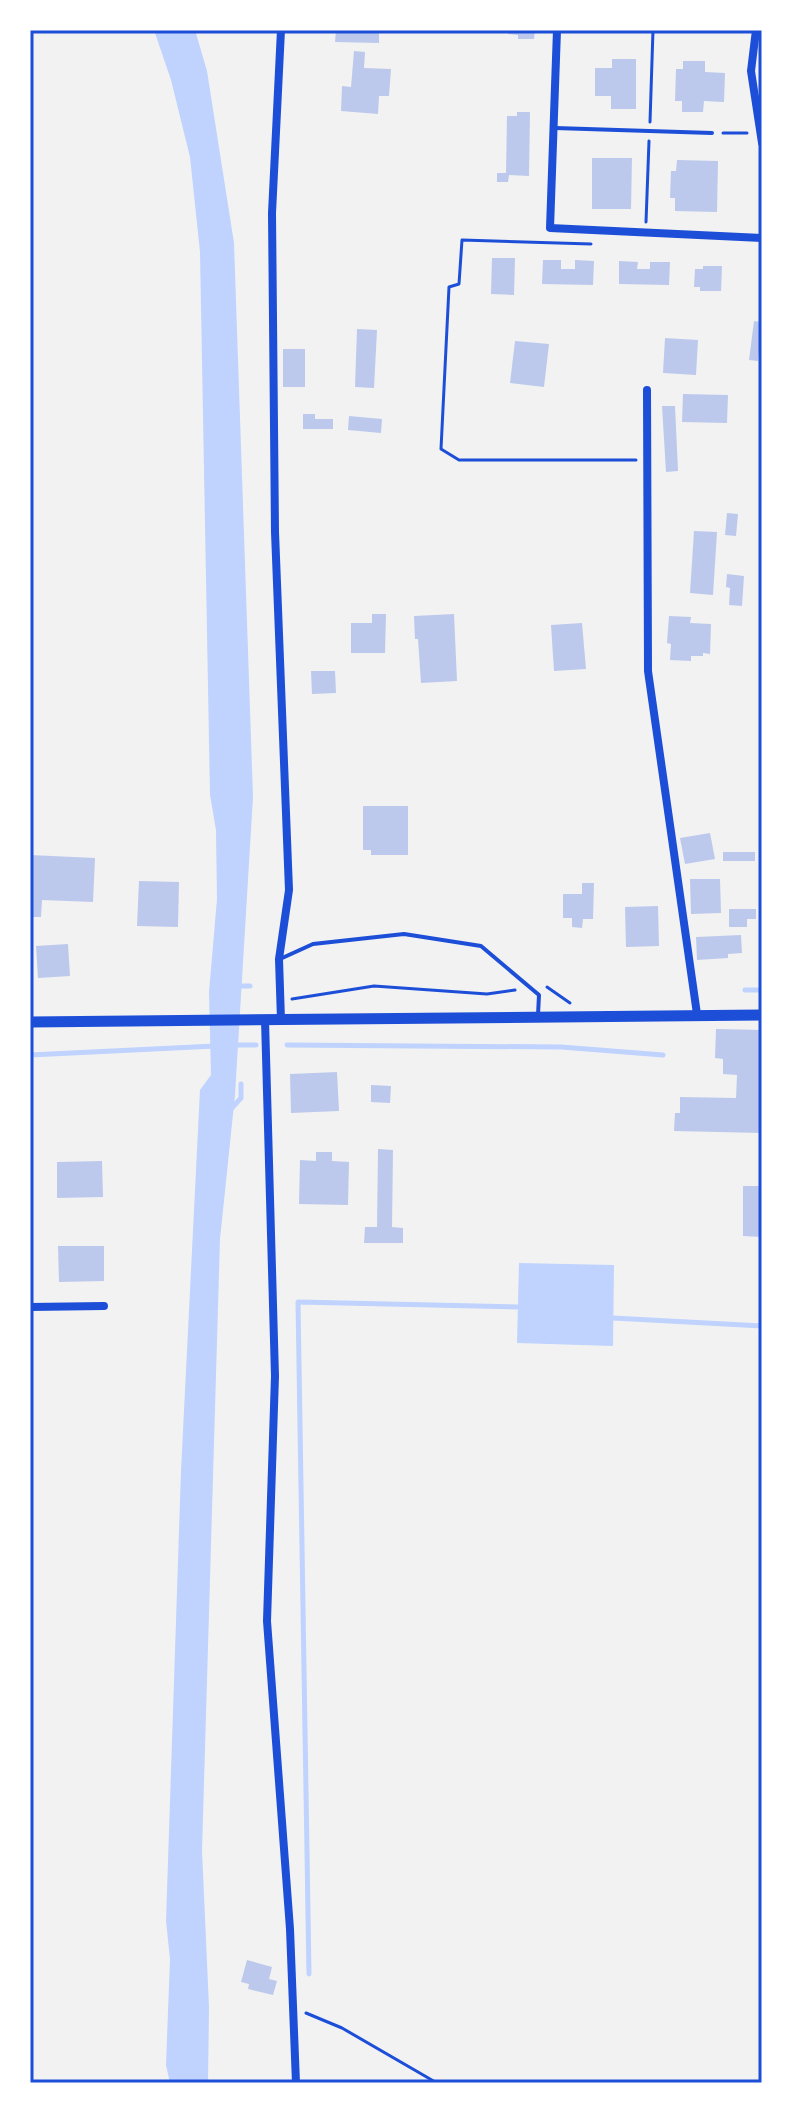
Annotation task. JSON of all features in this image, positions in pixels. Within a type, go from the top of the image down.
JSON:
[{"type":"main road","points":[[30,1022],[762,1015]]},
{"type":"street","points":[[281,30],[272,213],[275,532],[289,890],[279,959],[281,1020]]},
{"type":"street","points":[[557,30],[550,228],[762,238]]},
{"type":"street","points":[[756,30],[751,71],[762,143]]},
{"type":"street","points":[[647,390],[648,671],[697,1014]]},
{"type":"street","points":[[265,1020],[275,1376],[267,1621],[294,2009],[296,2083]]},
{"type":"street","points":[[30,1307],[104,1306]]},
{"type":"lane","points":[[552,128],[712,133]]},
{"type":"lane","points":[[279,959],[313,944],[404,934],[481,946],[539,995],[538,1015]]},
{"type":"path","points":[[646,233],[653,30]]},
{"type":"path","points":[[712,133],[746,133],[760,127]]},
{"type":"path","points":[[600,245],[462,240],[459,284],[449,287],[441,449],[459,460],[648,460]]},
{"type":"path","points":[[281,1001],[374,986],[487,994],[546,986],[570,1003]]},
{"type":"path","points":[[294,2009],[342,2028],[437,2083]]},
{"type":"water","points":[[154,30],[195,30],[207,71],[234,243],[253,797],[235,1095],[220,1239],[202,1851],[209,2007],[208,2083],[170,2083],[166,2065],[170,1959],[166,1921],[181,1471],[200,1090],[211,1075],[209,992],[217,899],[216,830],[210,795],[200,252],[190,157],[171,80]]},
{"type":"water","points":[[519,1263],[614,1265],[613,1346],[517,1343]]},
{"type":"building","points":[[336,30],[379,30],[379,43],[335,42]]},
{"type":"building","points":[[508,30],[535,30],[534,39],[518,39],[518,35],[508,34]]},
{"type":"building","points":[[354,51],[365,52],[364,68],[391,69],[389,96],[379,96],[378,114],[341,111],[342,86],[351,87]]},
{"type":"building","points":[[612,59],[636,59],[636,109],[611,109],[611,96],[595,96],[595,68],[612,68]]},
{"type":"building","points":[[683,61],[705,61],[705,72],[725,73],[724,102],[704,101],[703,112],[682,112],[682,101],[675,101],[676,69],[683,69]]},
{"type":"building","points":[[517,112],[530,112],[529,176],[509,175],[508,182],[497,182],[497,173],[506,173],[507,116],[517,116]]},
{"type":"building","points":[[592,158],[632,158],[631,209],[592,209]]},
{"type":"building","points":[[677,160],[718,161],[717,212],[675,211],[675,198],[670,198],[671,171],[676,171]]},
{"type":"building","points":[[492,258],[515,258],[514,295],[491,294]]},
{"type":"building","points":[[543,260],[561,260],[561,269],[575,269],[575,260],[594,261],[593,285],[542,284]]},
{"type":"building","points":[[619,261],[638,262],[637,269],[650,269],[650,262],[670,262],[669,285],[619,284]]},
{"type":"building","points":[[703,266],[722,266],[721,291],[700,291],[700,287],[694,287],[695,269],[703,269]]},
{"type":"building","points":[[754,321],[762,322],[758,361],[749,360]]},
{"type":"building","points":[[357,329],[377,330],[374,388],[355,387]]},
{"type":"building","points":[[665,338],[698,340],[696,375],[663,373]]},
{"type":"building","points":[[515,341],[549,344],[544,387],[510,383]]},
{"type":"building","points":[[283,349],[305,349],[305,387],[283,387]]},
{"type":"building","points":[[683,394],[728,395],[727,423],[682,422]]},
{"type":"building","points":[[662,406],[675,406],[678,471],[666,472]]},
{"type":"building","points":[[303,414],[315,414],[315,419],[333,419],[333,429],[303,429]]},
{"type":"building","points":[[349,416],[382,419],[381,433],[348,430]]},
{"type":"building","points":[[727,513],[738,514],[736,536],[725,535]]},
{"type":"building","points":[[694,531],[717,532],[713,595],[690,593]]},
{"type":"building","points":[[727,574],[744,576],[742,606],[729,605]]},
{"type":"building","points":[[372,614],[386,614],[385,653],[351,653],[351,623],[372,623]]},
{"type":"building","points":[[454,614],[457,681],[421,683],[414,616]]},
{"type":"building","points":[[669,616],[691,617],[690,623],[711,624],[710,654],[691,656],[691,661],[670,660],[671,644],[667,643]]},
{"type":"building","points":[[582,623],[586,669],[554,671],[551,625]]},
{"type":"building","points":[[311,671],[335,671],[336,693],[312,694]]},
{"type":"building","points":[[363,806],[408,806],[408,855],[371,855],[371,850],[363,850]]},
{"type":"building","points":[[710,833],[715,859],[685,864],[680,838]]},
{"type":"building","points":[[723,852],[755,852],[755,861],[723,861]]},
{"type":"building","points":[[30,855],[95,858],[93,902],[42,900],[41,917],[30,917]]},
{"type":"building","points":[[690,879],[720,879],[721,913],[691,914]]},
{"type":"building","points":[[139,881],[179,882],[178,927],[137,926]]},
{"type":"building","points":[[582,883],[594,883],[593,919],[583,919],[582,928],[572,927],[572,918],[563,918],[563,894],[582,894]]},
{"type":"building","points":[[658,906],[659,946],[626,947],[625,907]]},
{"type":"building","points":[[729,909],[756,909],[756,919],[747,919],[747,927],[729,927]]},
{"type":"building","points":[[741,935],[742,953],[728,954],[728,958],[697,960],[696,937]]},
{"type":"building","points":[[68,944],[70,976],[38,978],[36,946]]},
{"type":"building","points":[[716,1029],[762,1030],[762,1133],[674,1131],[675,1113],[680,1113],[680,1097],[736,1098],[737,1075],[723,1074],[723,1059],[715,1058]]},
{"type":"building","points":[[337,1072],[339,1111],[291,1113],[290,1074]]},
{"type":"building","points":[[371,1085],[391,1086],[390,1103],[371,1102]]},
{"type":"building","points":[[378,1149],[393,1150],[392,1227],[403,1228],[403,1243],[364,1243],[365,1227],[377,1227]]},
{"type":"building","points":[[316,1152],[332,1152],[332,1161],[349,1162],[348,1205],[299,1204],[300,1160],[316,1161]]},
{"type":"building","points":[[102,1161],[103,1197],[57,1198],[57,1162]]},
{"type":"building","points":[[743,1186],[762,1186],[762,1237],[743,1236]]},
{"type":"building","points":[[58,1246],[104,1246],[104,1281],[59,1282]]},
{"type":"building","points":[[247,1960],[272,1967],[269,1979],[277,1981],[273,1995],[248,1989],[249,1984],[241,1982]]},
{"type":"waterway","points":[[235,986],[250,986]]},
{"type":"waterway","points":[[745,990],[762,990]]},
{"type":"waterway","points":[[233,1045],[256,1045]]},
{"type":"waterway","points":[[287,1045],[561,1047],[663,1055]]},
{"type":"waterway","points":[[30,1055],[215,1046]]},
{"type":"waterway","points":[[230,1110],[241,1098],[241,1084]]},
{"type":"waterway","points":[[309,1974],[298,1302],[517,1307]]},
{"type":"waterway","points":[[613,1318],[762,1326]]}]
